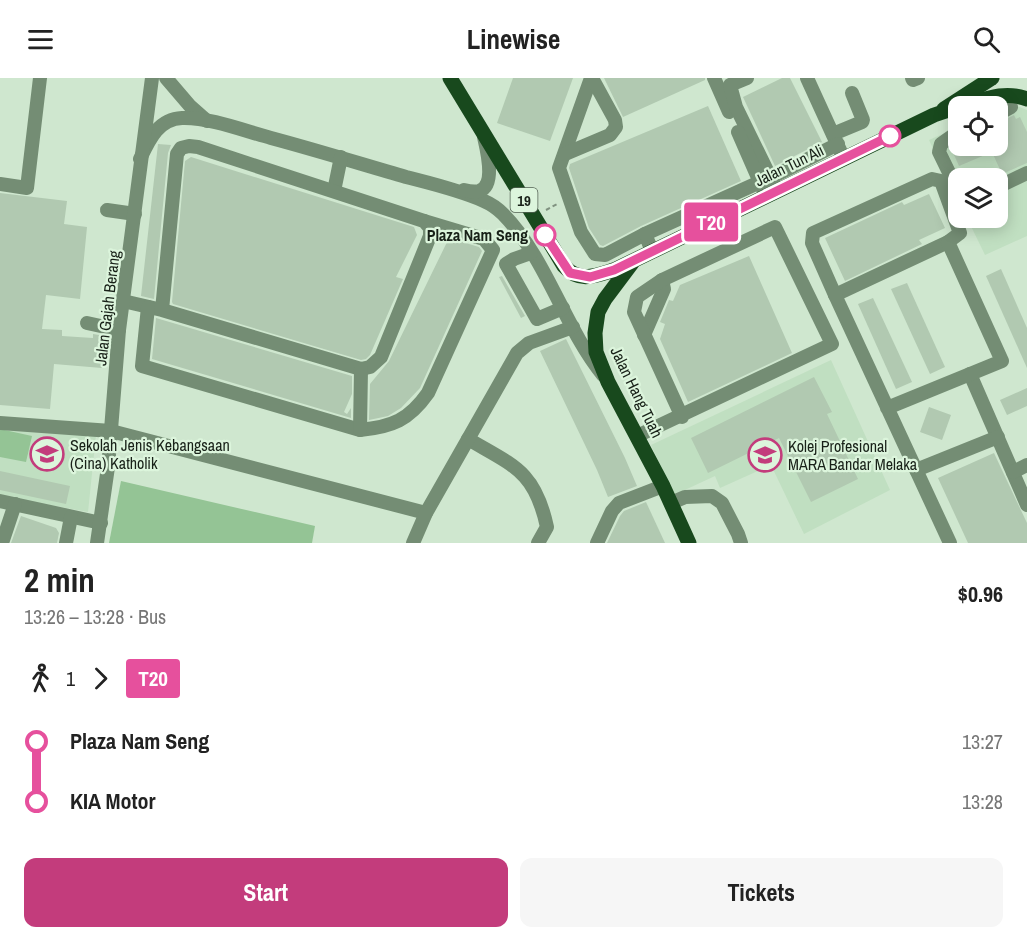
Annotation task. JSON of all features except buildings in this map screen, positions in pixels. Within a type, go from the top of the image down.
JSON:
[{"type":"main road","name":"19","points":[[450,78],[570,273],[590,277],[614,270],[635,259]]},
{"type":"main road","name":"19","points":[[934,115],[992,78]]},
{"type":"main road","name":"Jalan Tun Ali","points":[[997,96],[1004,94],[1027,99]]},
{"type":"main road","name":"Jalan Tun Ali","points":[[635,259],[768,187],[844,159],[934,115],[948,111]]},
{"type":"main road","name":"Jalan Hang Tuah","points":[[635,259],[598,312],[595,333],[596,352],[608,382],[638,436],[689,543]]},
{"type":"street","points":[[0,184],[27,188],[40,78]]},
{"type":"street","name":"Jalan Gajah Berang","points":[[97,543],[111,431],[119,330],[152,78]]},
{"type":"street","points":[[166,78],[179,95],[207,121]]},
{"type":"street","points":[[564,154],[610,135],[616,127],[615,120],[592,78]]},
{"type":"street","points":[[592,78],[559,165],[559,171],[581,232],[595,254],[605,255],[645,234],[768,187],[862,122]]},
{"type":"street","points":[[747,78],[723,82],[768,187]]},
{"type":"street","points":[[807,78],[844,159]]},
{"type":"street","points":[[912,78],[913,80],[918,78]]},
{"type":"street","points":[[852,93],[862,122],[874,144]]},
{"type":"street","points":[[140,159],[156,129],[170,121],[183,118],[207,121],[341,157],[455,190],[488,202],[502,213],[519,233],[590,359],[608,382]]},
{"type":"street","points":[[455,190],[478,191],[484,188],[489,179],[484,135]]},
{"type":"street","points":[[948,139],[940,144],[939,152],[948,170]]},
{"type":"street","points":[[198,147],[424,221],[484,239],[493,250],[428,393],[416,410],[398,422],[380,428],[360,430],[142,366],[155,309],[177,154],[181,148],[198,147]]},
{"type":"street","points":[[334,191],[341,157]]},
{"type":"street","points":[[1008,183],[1027,173]]},
{"type":"street","points":[[835,296],[948,242],[960,233],[940,181],[925,180],[813,233],[812,243],[835,296],[950,543]]},
{"type":"street","points":[[107,210],[135,214]]},
{"type":"street","points":[[123,301],[361,369],[370,367],[381,357],[430,236],[430,228],[424,221]]},
{"type":"street","points":[[638,436],[682,417],[832,344],[776,227],[662,280],[637,297],[634,312],[682,417]]},
{"type":"street","points":[[645,234],[652,250]]},
{"type":"street","points":[[887,408],[1002,361],[948,242]]},
{"type":"street","points":[[531,253],[506,264],[537,319],[563,308]]},
{"type":"street","points":[[645,335],[664,289],[662,280]]},
{"type":"street","points":[[87,323],[119,330]]},
{"type":"street","points":[[413,543],[426,513],[517,353],[529,343],[573,327]]},
{"type":"street","points":[[360,430],[361,369]]},
{"type":"street","points":[[970,374],[1027,505]]},
{"type":"street","points":[[0,423],[111,431],[426,513]]},
{"type":"street","points":[[916,470],[998,437]]},
{"type":"street","points":[[468,439],[517,467],[528,479],[543,507],[548,527],[538,543]]},
{"type":"street","points":[[1013,472],[1027,465]]},
{"type":"street","points":[[597,543],[612,511],[619,503],[663,486]]},
{"type":"street","points":[[671,503],[686,497],[712,496],[722,503],[741,543]]},
{"type":"street","points":[[0,501],[101,523]]},
{"type":"street","points":[[2,543],[15,504]]},
{"type":"street","points":[[66,543],[71,517]]},
{"type":"path","points":[[546,210],[555,205]]},
{"type":"shaded area","points":[[1008,104],[1027,110],[1027,236],[985,255],[972,228],[1008,228],[1008,168],[948,168],[948,180],[929,140],[948,131],[948,156],[1008,156]]},
{"type":"shaded area","name":"Kolej Profesional MARA Bandar Melaka","points":[[831,360],[890,490],[804,534],[771,465],[720,488],[715,476],[674,495],[651,445]]},
{"type":"shaded area","name":"Sekolah Jenis Kebangsaan (Cina) Katholik","points":[[0,425],[96,435],[88,512],[0,496]]},
{"type":"shaded area","points":[[0,429],[32,436],[26,462],[0,457]]},
{"type":"shaded area","points":[[121,481],[315,526],[312,543],[109,543]]},
{"type":"bus line","name":"T20","points":[[545,235],[570,273],[590,277],[614,270],[890,136]]},
{"type":"place","name":"Plaza Nam Seng","points":[[545,235]]},
{"type":"place","name":"Sekolah Jenis Kebangsaan (Cina) Katholik","points":[[47,454]]},
{"type":"place","name":"Kolej Profesional MARA Bandar Melaka","points":[[765,455]]}]
